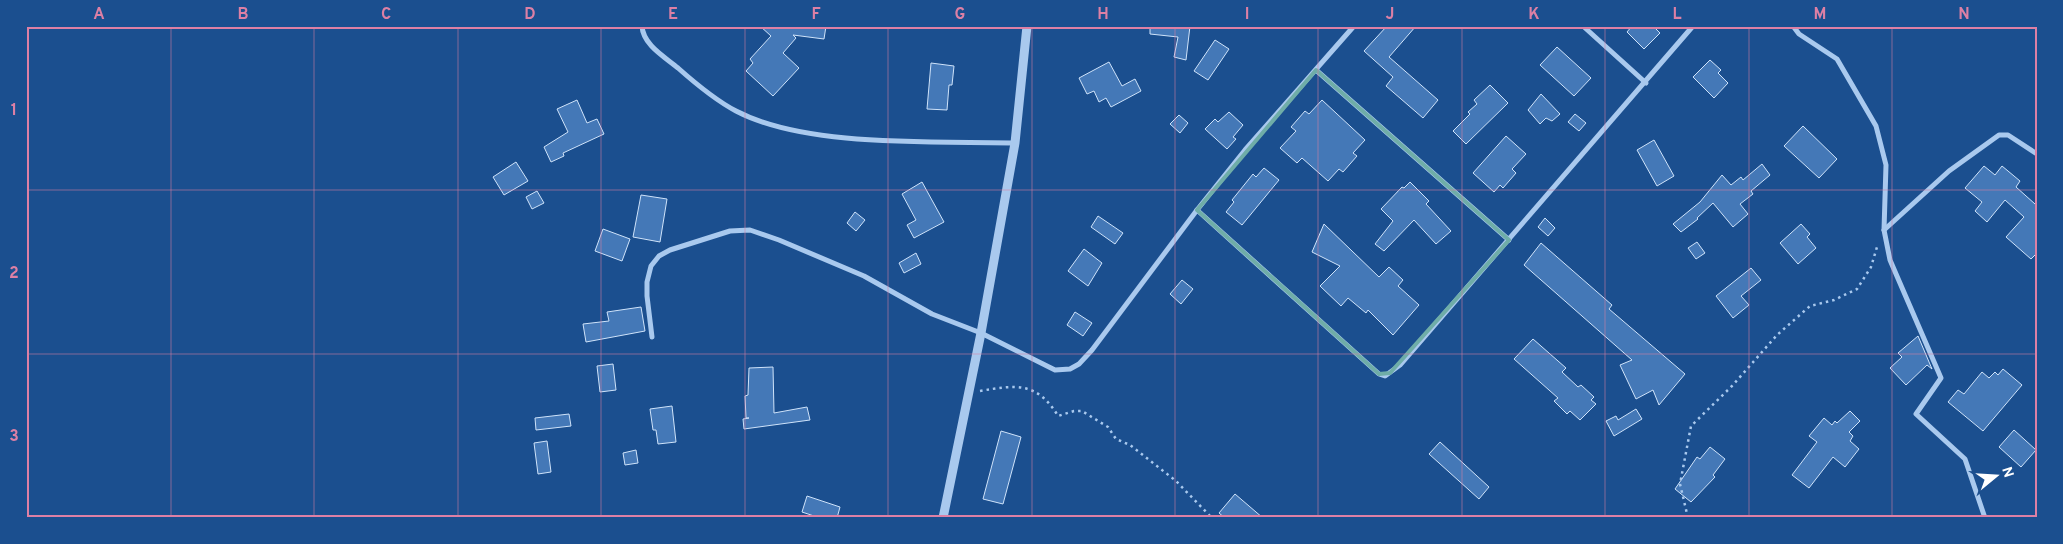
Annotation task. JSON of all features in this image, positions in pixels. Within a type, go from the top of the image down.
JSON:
[{"type":"street","points":[[642,26],[648,42],[703,90],[737,111],[779,127],[856,139],[1015,143]]},
{"type":"street","points":[[942,518],[969,395],[1015,143],[1027,26]]},
{"type":"street","points":[[652,337],[647,296],[651,266],[659,256],[670,250],[730,231],[750,230],[779,240],[864,276],[932,314],[981,332],[1055,370],[1070,369],[1076,366],[1092,350],[1196,210],[1245,150],[1354,26]]},
{"type":"street","points":[[1583,26],[1646,83]]},
{"type":"street","points":[[1196,210],[1378,374],[1385,376],[1400,365],[1646,83],[1693,26]]},
{"type":"street","points":[[1793,26],[1799,34],[1837,59],[1876,126],[1886,165],[1884,230],[1890,260],[1941,378],[1916,414],[1965,459],[1985,518]]},
{"type":"street","points":[[1316,70],[1509,240]]},
{"type":"street","points":[[1884,230],[1949,171],[1999,135],[2008,135],[2037,154]]},
{"type":"path","points":[[1688,518],[1680,484],[1691,426],[1732,386],[1777,335],[1810,306],[1834,300],[1857,289],[1871,267],[1884,230]]},
{"type":"path","points":[[969,395],[978,391],[1009,385],[1031,390],[1049,402],[1058,416],[1074,411],[1082,411],[1108,427],[1116,439],[1130,445],[1176,481],[1212,518]]},
{"type":"highlighted area","points":[[1316,70],[1509,240],[1390,373],[1379,374],[1197,210]]},
{"type":"building","points":[[760,26],[783,26],[785,28],[785,26],[826,26],[824,39],[793,35],[796,38],[783,53],[799,68],[773,96],[746,71],[753,63],[750,59],[771,36]]},
{"type":"building","points":[[1150,26],[1190,26],[1186,60],[1174,57],[1178,37],[1150,34]]},
{"type":"building","points":[[1387,26],[1416,26],[1389,57],[1438,100],[1423,118],[1386,86],[1393,77],[1364,51]]},
{"type":"building","points":[[1632,26],[1653,26],[1660,33],[1644,49],[1627,32]]},
{"type":"building","points":[[1215,40],[1229,49],[1208,80],[1194,71]]},
{"type":"building","points":[[1557,47],[1591,78],[1574,96],[1540,65]]},
{"type":"building","points":[[1710,60],[1721,70],[1718,73],[1728,83],[1714,98],[1693,77]]},
{"type":"building","points":[[1109,62],[1122,86],[1135,79],[1141,91],[1111,107],[1106,98],[1099,102],[1094,91],[1087,94],[1079,78]]},
{"type":"building","points":[[931,63],[954,66],[952,85],[949,85],[947,110],[927,109]]},
{"type":"building","points":[[1490,85],[1508,103],[1466,144],[1453,131],[1477,104],[1474,100]]},
{"type":"building","points":[[1541,94],[1560,114],[1552,121],[1546,118],[1540,124],[1528,110]]},
{"type":"building","points":[[577,100],[587,123],[597,119],[604,134],[563,153],[564,156],[551,162],[544,147],[568,132],[557,109]]},
{"type":"building","points":[[1322,100],[1365,140],[1353,153],[1357,156],[1343,172],[1339,169],[1328,181],[1302,158],[1297,163],[1280,148],[1296,131],[1291,127],[1305,111],[1309,114]]},
{"type":"building","points":[[1229,112],[1243,125],[1233,137],[1236,139],[1227,149],[1205,129],[1215,119],[1218,122]]},
{"type":"building","points":[[1575,114],[1586,123],[1579,131],[1568,122]]},
{"type":"building","points":[[1179,115],[1188,123],[1180,133],[1170,124]]},
{"type":"building","points":[[1803,126],[1837,159],[1819,178],[1784,146]]},
{"type":"building","points":[[1506,136],[1526,154],[1512,169],[1516,173],[1503,188],[1500,185],[1494,192],[1473,173]]},
{"type":"building","points":[[1654,140],[1674,176],[1657,186],[1637,150]]},
{"type":"building","points":[[516,162],[528,181],[504,195],[493,177]]},
{"type":"building","points":[[1762,164],[1770,175],[1751,191],[1753,194],[1740,204],[1748,214],[1733,227],[1713,203],[1698,219],[1681,232],[1673,224],[1700,202],[1722,175],[1731,185],[1741,177],[1743,180]]},
{"type":"building","points":[[1984,166],[1995,175],[2002,166],[2020,181],[2016,187],[2035,204],[2037,203],[2037,253],[2031,259],[2006,237],[2024,217],[2005,200],[1987,222],[1975,211],[1982,202],[1965,188]]},
{"type":"building","points":[[1264,168],[1279,180],[1242,225],[1226,212],[1234,202],[1232,200],[1253,174],[1256,177]]},
{"type":"building","points":[[922,182],[944,222],[914,238],[907,225],[916,220],[902,194]]},
{"type":"building","points":[[1410,182],[1429,201],[1426,204],[1451,231],[1436,244],[1414,220],[1384,251],[1375,244],[1393,221],[1381,209],[1402,187],[1404,188]]},
{"type":"building","points":[[537,191],[544,203],[532,209],[526,197]]},
{"type":"building","points":[[641,195],[667,199],[660,242],[633,237]]},
{"type":"building","points":[[855,212],[865,220],[856,231],[847,223]]},
{"type":"building","points":[[1098,216],[1123,233],[1115,244],[1091,227]]},
{"type":"building","points":[[1545,218],[1555,228],[1548,236],[1538,227]]},
{"type":"building","points":[[1324,224],[1379,277],[1389,267],[1403,280],[1398,286],[1419,305],[1393,335],[1368,310],[1366,313],[1348,298],[1341,306],[1320,286],[1340,266],[1312,252]]},
{"type":"building","points":[[1801,224],[1810,234],[1807,237],[1816,248],[1798,264],[1780,243]]},
{"type":"building","points":[[603,229],[630,239],[622,261],[595,251]]},
{"type":"building","points":[[1697,242],[1705,253],[1696,259],[1688,248]]},
{"type":"building","points":[[1541,243],[1612,305],[1609,309],[1685,374],[1659,405],[1653,390],[1636,399],[1620,365],[1632,360],[1524,265]]},
{"type":"building","points":[[1084,249],[1102,263],[1088,286],[1068,271]]},
{"type":"building","points":[[916,253],[921,264],[904,273],[899,263]]},
{"type":"building","points":[[1751,268],[1761,280],[1741,296],[1749,305],[1733,318],[1716,296]]},
{"type":"building","points":[[1182,280],[1193,289],[1181,304],[1170,294]]},
{"type":"building","points":[[641,307],[645,331],[586,342],[583,324],[609,321],[607,312]]},
{"type":"building","points":[[1075,312],[1092,323],[1083,336],[1067,325]]},
{"type":"building","points":[[1918,336],[1932,369],[1927,365],[1906,385],[1890,368],[1902,357],[1898,353]]},
{"type":"building","points":[[1533,339],[1566,368],[1562,372],[1578,387],[1581,385],[1594,397],[1591,400],[1596,404],[1580,420],[1570,411],[1567,414],[1554,401],[1558,398],[1514,359]]},
{"type":"building","points":[[613,364],[616,390],[600,392],[597,366]]},
{"type":"building","points":[[773,367],[774,413],[807,407],[810,420],[744,429],[743,419],[749,418],[746,418],[745,396],[748,395],[749,368]]},
{"type":"building","points":[[2003,369],[2022,385],[1983,431],[1948,402],[1958,390],[1964,394],[1982,372],[1989,378],[1995,372],[1998,375]]},
{"type":"building","points":[[672,406],[676,442],[658,444],[656,430],[653,430],[650,409]]},
{"type":"building","points":[[1636,409],[1642,419],[1614,436],[1606,421],[1616,416],[1618,420]]},
{"type":"building","points":[[1850,411],[1860,421],[1849,432],[1853,436],[1850,441],[1859,449],[1845,467],[1833,457],[1809,488],[1792,475],[1817,442],[1809,436],[1824,418],[1832,425]]},
{"type":"building","points":[[569,414],[571,426],[536,430],[535,418]]},
{"type":"building","points":[[2014,430],[2036,450],[2021,467],[1999,447]]},
{"type":"building","points":[[1001,431],[1021,437],[1003,504],[983,499]]},
{"type":"building","points":[[547,441],[551,472],[538,474],[534,443]]},
{"type":"building","points":[[1440,442],[1489,487],[1479,499],[1429,454]]},
{"type":"building","points":[[1710,447],[1725,459],[1713,475],[1715,477],[1691,502],[1675,489],[1697,457],[1700,459]]},
{"type":"building","points":[[636,450],[638,463],[625,465],[623,453]]},
{"type":"building","points":[[1235,494],[1263,518],[1225,518],[1219,513]]},
{"type":"building","points":[[807,496],[840,507],[837,518],[820,518],[802,512]]}]
